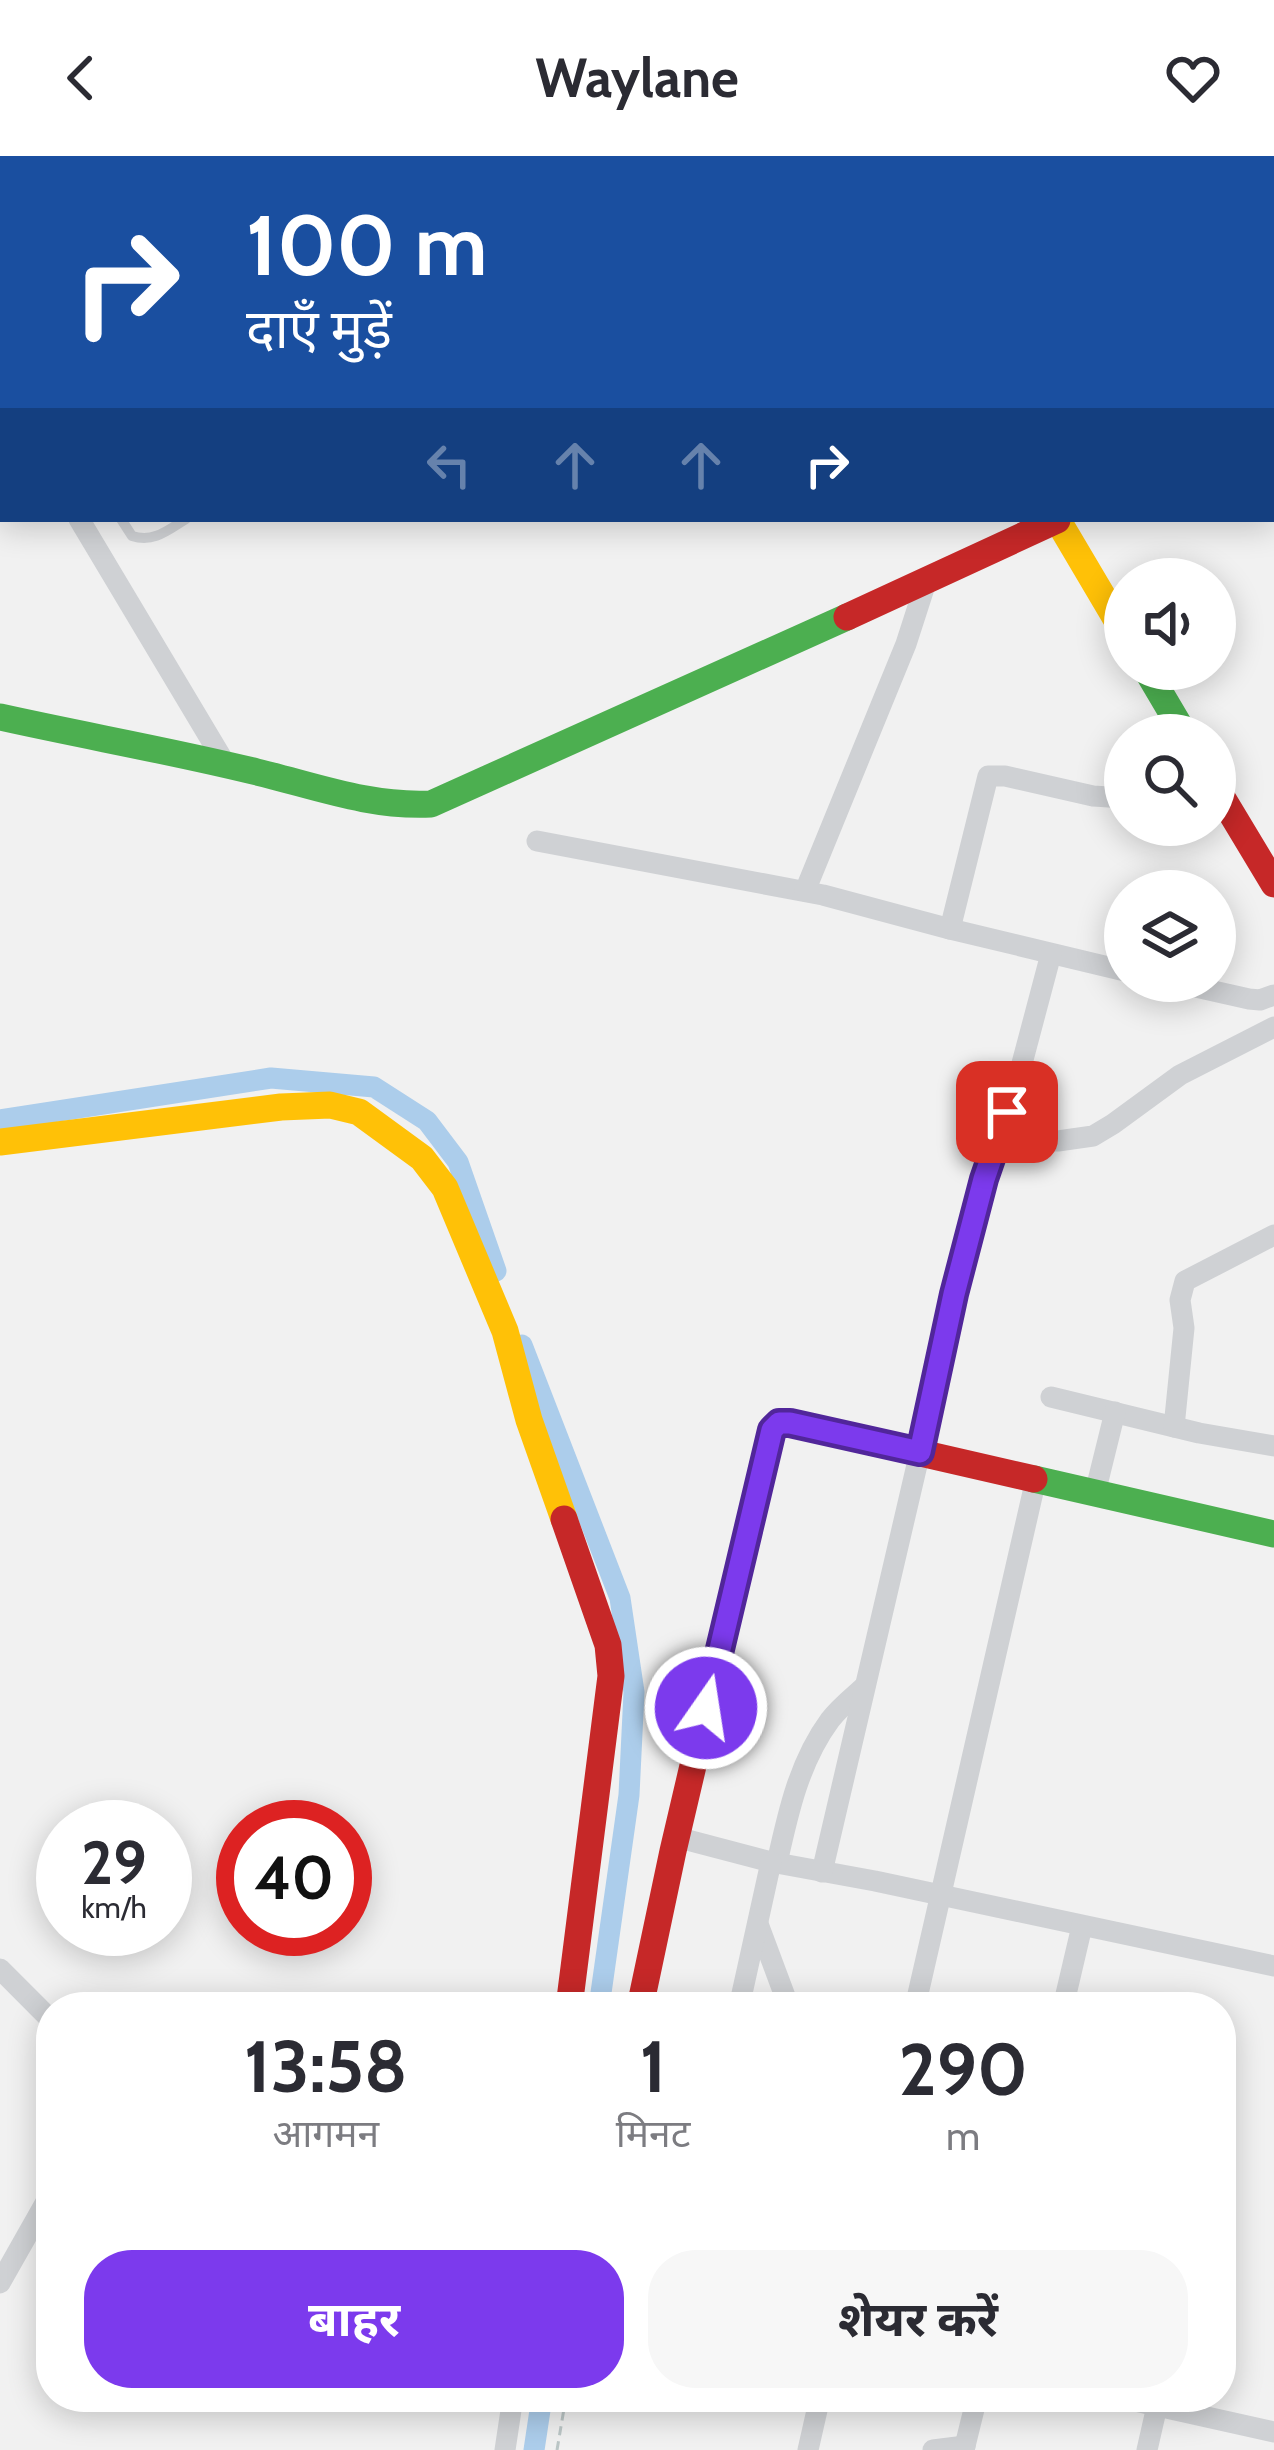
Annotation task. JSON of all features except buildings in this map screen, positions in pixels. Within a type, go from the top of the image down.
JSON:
[{"type":"main road","points":[[0,717],[384,804],[430,804],[1051,522]]},
{"type":"main road","points":[[1059,522],[1104,598]]},
{"type":"main road","points":[[1236,820],[1274,884]]},
{"type":"main road","points":[[0,1142],[330,1105],[359,1112],[396,1138],[422,1159],[445,1188],[505,1331],[529,1420],[608,1645],[611,1676],[571,1992]]},
{"type":"main road","points":[[643,1992],[772,1430],[779,1423],[1274,1534]]},
{"type":"street","points":[[81,522],[226,765]]},
{"type":"street","points":[[805,891],[906,644],[926,582]]},
{"type":"street","points":[[950,929],[988,776],[1104,797]]},
{"type":"street","points":[[537,841],[805,891],[1104,966]]},
{"type":"street","points":[[822,1872],[954,1294],[1051,954]]},
{"type":"street","points":[[1236,996],[1260,1000],[1274,995]]},
{"type":"street","points":[[998,1139],[1058,1141],[1093,1136],[1180,1075],[1274,1027]]},
{"type":"street","points":[[1174,1427],[1184,1345],[1180,1300],[1185,1281],[1274,1235]]},
{"type":"street","points":[[1051,1397],[1274,1447]]},
{"type":"street","points":[[1095,1493],[1115,1412]]},
{"type":"street","points":[[919,1992],[1036,1479]]},
{"type":"street","points":[[742,1992],[794,1790],[833,1716],[865,1687]]},
{"type":"street","points":[[676,1837],[774,1863],[1274,1966]]},
{"type":"street","points":[[758,1924],[783,1992]]},
{"type":"street","points":[[1067,1992],[1082,1926]]},
{"type":"street","points":[[0,1969],[36,2005]]},
{"type":"street","points":[[0,2283],[36,2219]]},
{"type":"street","points":[[506,2450],[511,2412]]},
{"type":"street","points":[[934,2450],[964,2448],[972,2412]]},
{"type":"street","points":[[1147,2450],[1156,2412]]},
{"type":"street","points":[[1184,2412],[1274,2432]]},
{"type":"street","points":[[810,2440],[826,2450]]},
{"type":"lane","points":[[123,522],[132,536],[147,539],[181,522]]},
{"type":"path","points":[[557,2450],[563,2412]]},
{"type":"waterway","points":[[0,1120],[271,1078],[374,1087],[427,1121],[458,1162],[496,1271]]},
{"type":"waterway","points":[[522,1345],[620,1598],[634,1692],[629,1795],[601,1992]]},
{"type":"waterway","points":[[534,2450],[540,2412]]},
{"type":"traffic: fast","points":[[0,717],[364,799],[431,804],[847,617]]},
{"type":"traffic: fast","points":[[1158,690],[1173,714]]},
{"type":"traffic: fast","points":[[1034,1479],[1274,1534]]},
{"type":"traffic: slow","points":[[1059,522],[1104,598]]},
{"type":"traffic: slow","points":[[0,1142],[281,1107],[330,1105],[359,1112],[422,1158],[445,1188],[505,1331],[529,1420],[564,1519]]},
{"type":"traffic: jam","points":[[847,617],[1053,522]]},
{"type":"traffic: jam","points":[[1236,821],[1274,884]]},
{"type":"traffic: jam","points":[[643,1992],[772,1429],[790,1423],[1034,1479]]},
{"type":"traffic: jam","points":[[564,1519],[608,1645],[611,1676],[571,1992]]},
{"type":"route","points":[[706,1708],[772,1430],[779,1423],[790,1423],[920,1452],[954,1294],[1007,1112]]}]
